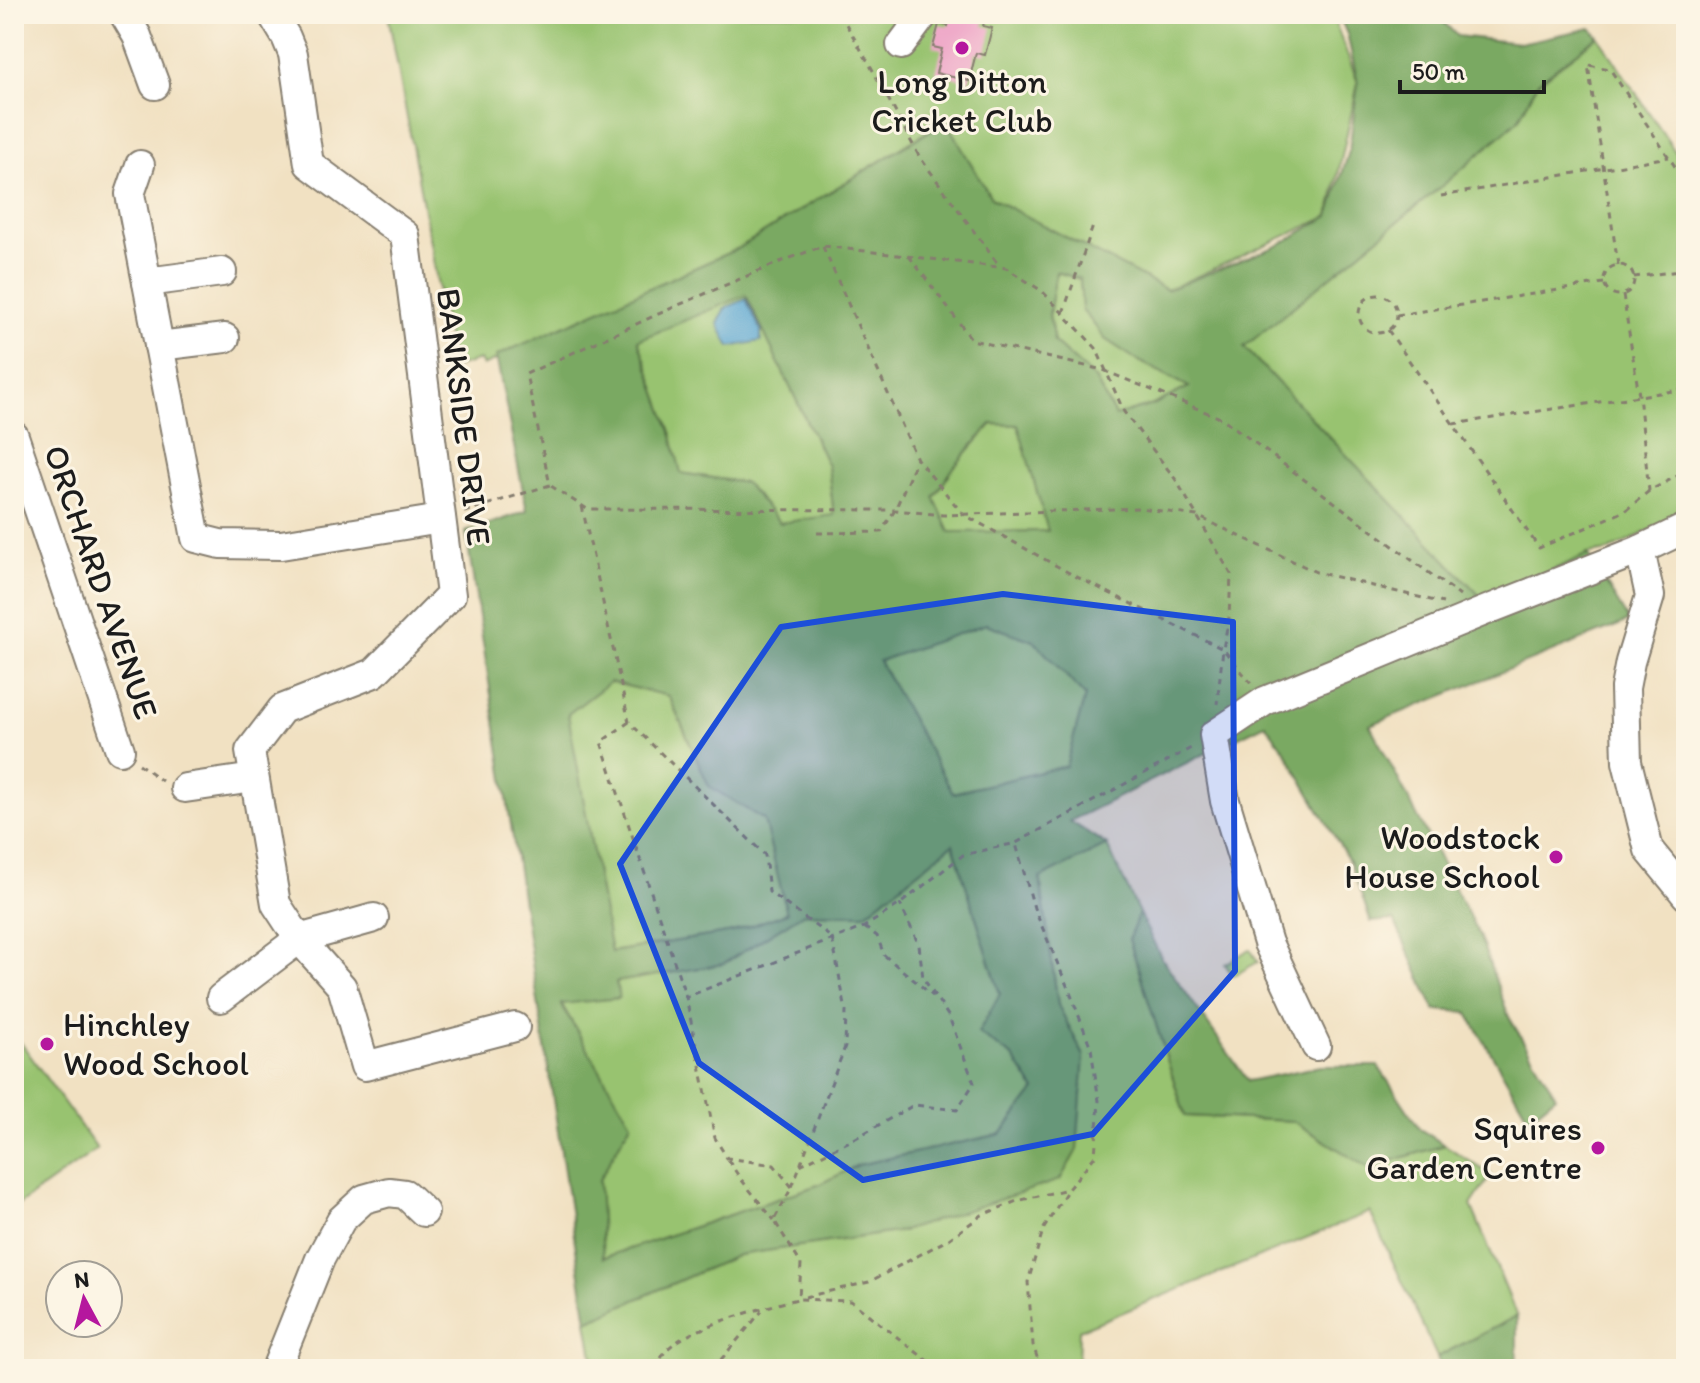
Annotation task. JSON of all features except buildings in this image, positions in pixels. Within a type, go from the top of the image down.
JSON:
[{"type":"street","points":[[124,14],[137,36],[155,85]]},
{"type":"street","name":"BANKSIDE DRIVE","points":[[272,14],[293,54],[309,164],[405,235],[451,595],[374,673],[282,709],[250,751],[276,904],[299,939]]},
{"type":"street","points":[[901,45],[924,14]]},
{"type":"street","points":[[140,165],[130,194],[196,538],[220,544],[281,545],[441,519]]},
{"type":"street","points":[[147,282],[222,272]]},
{"type":"street","points":[[159,346],[225,338]]},
{"type":"street","name":"ORCHARD AVENUE","points":[[14,436],[120,750]]},
{"type":"street","points":[[1316,1046],[1268,943],[1225,801],[1214,735],[1265,701],[1640,550],[1686,528]]},
{"type":"street","points":[[1640,550],[1650,596],[1625,688],[1627,762],[1649,850],[1686,895]]},
{"type":"street","points":[[185,788],[254,778]]},
{"type":"street","points":[[221,998],[299,939],[374,918]]},
{"type":"street","points":[[299,939],[342,987],[365,1066],[515,1027]]},
{"type":"street","points":[[276,1369],[320,1259],[341,1220],[364,1199],[389,1192],[405,1194],[424,1212]]},
{"type":"path","points":[[840,14],[919,156],[1000,267]]},
{"type":"path","points":[[1618,265],[1588,65],[1610,69],[1686,183]]},
{"type":"path","points":[[1441,196],[1669,157]]},
{"type":"path","points":[[1063,313],[1093,226]]},
{"type":"path","points":[[823,246],[917,459],[963,514],[1073,575],[1223,649],[1265,701]]},
{"type":"path","points":[[686,997],[864,927],[900,904],[963,855],[1016,843],[1214,735],[1229,617],[1231,574],[1197,516],[1176,480],[1124,412],[1096,348],[1042,291],[1006,268],[823,246],[674,307],[526,374],[550,485],[587,509],[895,510],[943,515],[1140,508],[1197,516],[1316,572],[1482,612]]},
{"type":"path","points":[[909,255],[972,340],[1106,372],[1223,419],[1482,612]]},
{"type":"path","points":[[1618,265],[1626,266],[1634,277],[1631,289],[1623,295],[1612,294],[1604,283],[1607,270],[1618,265]]},
{"type":"path","points":[[1634,277],[1686,270]]},
{"type":"path","points":[[1397,315],[1604,283]]},
{"type":"path","points":[[1623,295],[1639,395],[1649,491]]},
{"type":"path","points":[[1382,296],[1393,302],[1397,315],[1393,326],[1376,333],[1365,328],[1359,317],[1361,306],[1369,297],[1382,296]]},
{"type":"path","points":[[1388,330],[1539,548],[1625,511],[1686,467]]},
{"type":"path","points":[[1453,424],[1686,389]]},
{"type":"path","points":[[817,533],[881,532],[895,510],[917,459]]},
{"type":"path","points":[[441,519],[550,485]]},
{"type":"path","points":[[582,506],[629,722],[765,855],[769,892],[832,938],[846,1011],[845,1047],[792,1187],[774,1220]]},
{"type":"path","points":[[629,722],[601,742],[686,997],[715,1138],[740,1178],[774,1220],[801,1264],[799,1299]]},
{"type":"path","points":[[120,750],[171,789],[185,788]]},
{"type":"path","points":[[1016,843],[1034,908],[1091,1048],[1099,1101],[1095,1156],[1068,1189],[1043,1230],[1028,1282],[1033,1345],[1041,1369]]},
{"type":"path","points":[[800,1165],[914,1105],[957,1110],[974,1083],[949,1017],[923,978],[919,945],[900,904]]},
{"type":"path","points":[[864,927],[877,936],[884,955],[936,999]]},
{"type":"path","points":[[727,1158],[774,1165],[792,1187]]},
{"type":"path","points":[[656,1369],[666,1350],[688,1334],[764,1308],[869,1282],[949,1239],[982,1215],[1017,1201],[1068,1189]]},
{"type":"path","points":[[799,1299],[851,1301],[938,1369]]},
{"type":"path","points":[[713,1369],[764,1308]]},
{"type":"highlighted area","points":[[1003,594],[1233,622],[1235,971],[1093,1134],[863,1180],[699,1063],[620,864],[781,627]]},
{"type":"green space","points":[[388,14],[1332,14],[1358,83],[1329,216],[1167,290],[991,198],[945,121],[737,249],[483,366],[480,360],[453,368]]},
{"type":"green space","points":[[1338,14],[1436,14],[1457,36],[1520,43],[1591,28],[1598,36],[1538,82],[1518,120],[1244,347],[1485,601],[1588,554],[1629,621],[1370,725],[1479,935],[1509,1017],[1556,1096],[1530,1120],[1467,1012],[1435,1010],[1394,920],[1371,922],[1350,863],[1285,751],[1265,724],[1070,821],[1107,845],[1040,878],[1058,1005],[1084,1056],[1077,1150],[1060,1180],[903,1231],[738,1255],[587,1321],[466,532],[527,511],[496,356],[737,249],[946,121],[991,198],[1167,290],[1277,246],[1329,216],[1349,151],[1358,83],[1347,34]],"holes":[[[1056,272],[1080,279],[1082,309],[1105,339],[1189,387],[1153,405],[1115,416],[1095,379],[1054,342],[1049,315]],[[746,295],[828,466],[834,515],[780,523],[745,483],[681,473],[671,432],[638,340]],[[991,424],[1018,425],[1048,531],[950,532],[934,497],[954,467]],[[986,624],[1034,641],[1085,696],[1066,766],[953,793],[879,661]],[[610,682],[669,696],[709,786],[764,820],[787,913],[733,932],[611,952],[568,714]],[[953,844],[1000,994],[978,1033],[1013,1057],[1035,1090],[1001,1134],[858,1165],[821,1184],[603,1258],[599,1180],[631,1123],[561,1004],[619,998],[616,982],[723,964],[804,913],[865,914]]]},
{"type":"green space","points":[[1598,36],[1686,168],[1686,512],[1609,551],[1588,554],[1485,602],[1244,347],[1518,120],[1538,83]]},
{"type":"green space","points":[[1056,272],[1080,279],[1082,309],[1105,339],[1137,360],[1190,387],[1153,405],[1115,416],[1095,379],[1054,342],[1049,315]]},
{"type":"green space","points":[[746,294],[828,466],[834,516],[780,523],[745,483],[680,473],[671,432],[638,340]]},
{"type":"green space","points":[[992,424],[1019,425],[1048,531],[950,533],[934,498],[954,467]]},
{"type":"green space","points":[[986,624],[1034,641],[1085,696],[1066,766],[952,793],[879,661]]},
{"type":"green space","points":[[610,682],[669,696],[709,786],[764,820],[787,913],[733,932],[610,952],[567,714]]},
{"type":"green space","points":[[953,843],[1000,994],[978,1033],[1013,1057],[1035,1090],[1001,1134],[858,1165],[821,1184],[602,1258],[599,1180],[630,1123],[561,1003],[618,998],[616,982],[723,964],[804,913],[865,914]]},
{"type":"green space","points":[[1107,845],[1139,913],[1129,939],[1185,1116],[1293,1121],[1368,1168],[1445,1145],[1491,1175],[1471,1205],[1517,1316],[1437,1357],[1370,1212],[1079,1330],[1078,1369],[595,1369],[587,1321],[738,1255],[903,1231],[1084,1056],[1058,1005],[1040,878]]},
{"type":"green space","points":[[1139,913],[1161,957],[1248,1081],[1321,1066],[1378,1066],[1420,1129],[1445,1145],[1368,1168],[1293,1121],[1185,1116],[1129,939]]},
{"type":"green space","points":[[1250,949],[1258,962],[1233,976],[1225,964]]},
{"type":"green space","points":[[14,1033],[97,1149],[14,1208]]},
{"type":"green space","points":[[1517,1316],[1517,1369],[1440,1369],[1437,1357]]},
{"type":"water","points":[[746,299],[761,330],[761,341],[730,347],[718,324],[725,308]]},
{"type":"place","name":"Long Ditton Cricket Club","points":[[962,48]]},
{"type":"place","name":"Woodstock House School","points":[[1556,857]]},
{"type":"place","name":"Hinchley Wood School","points":[[47,1044]]},
{"type":"place","name":"Squires Garden Centre","points":[[1598,1148]]}]
